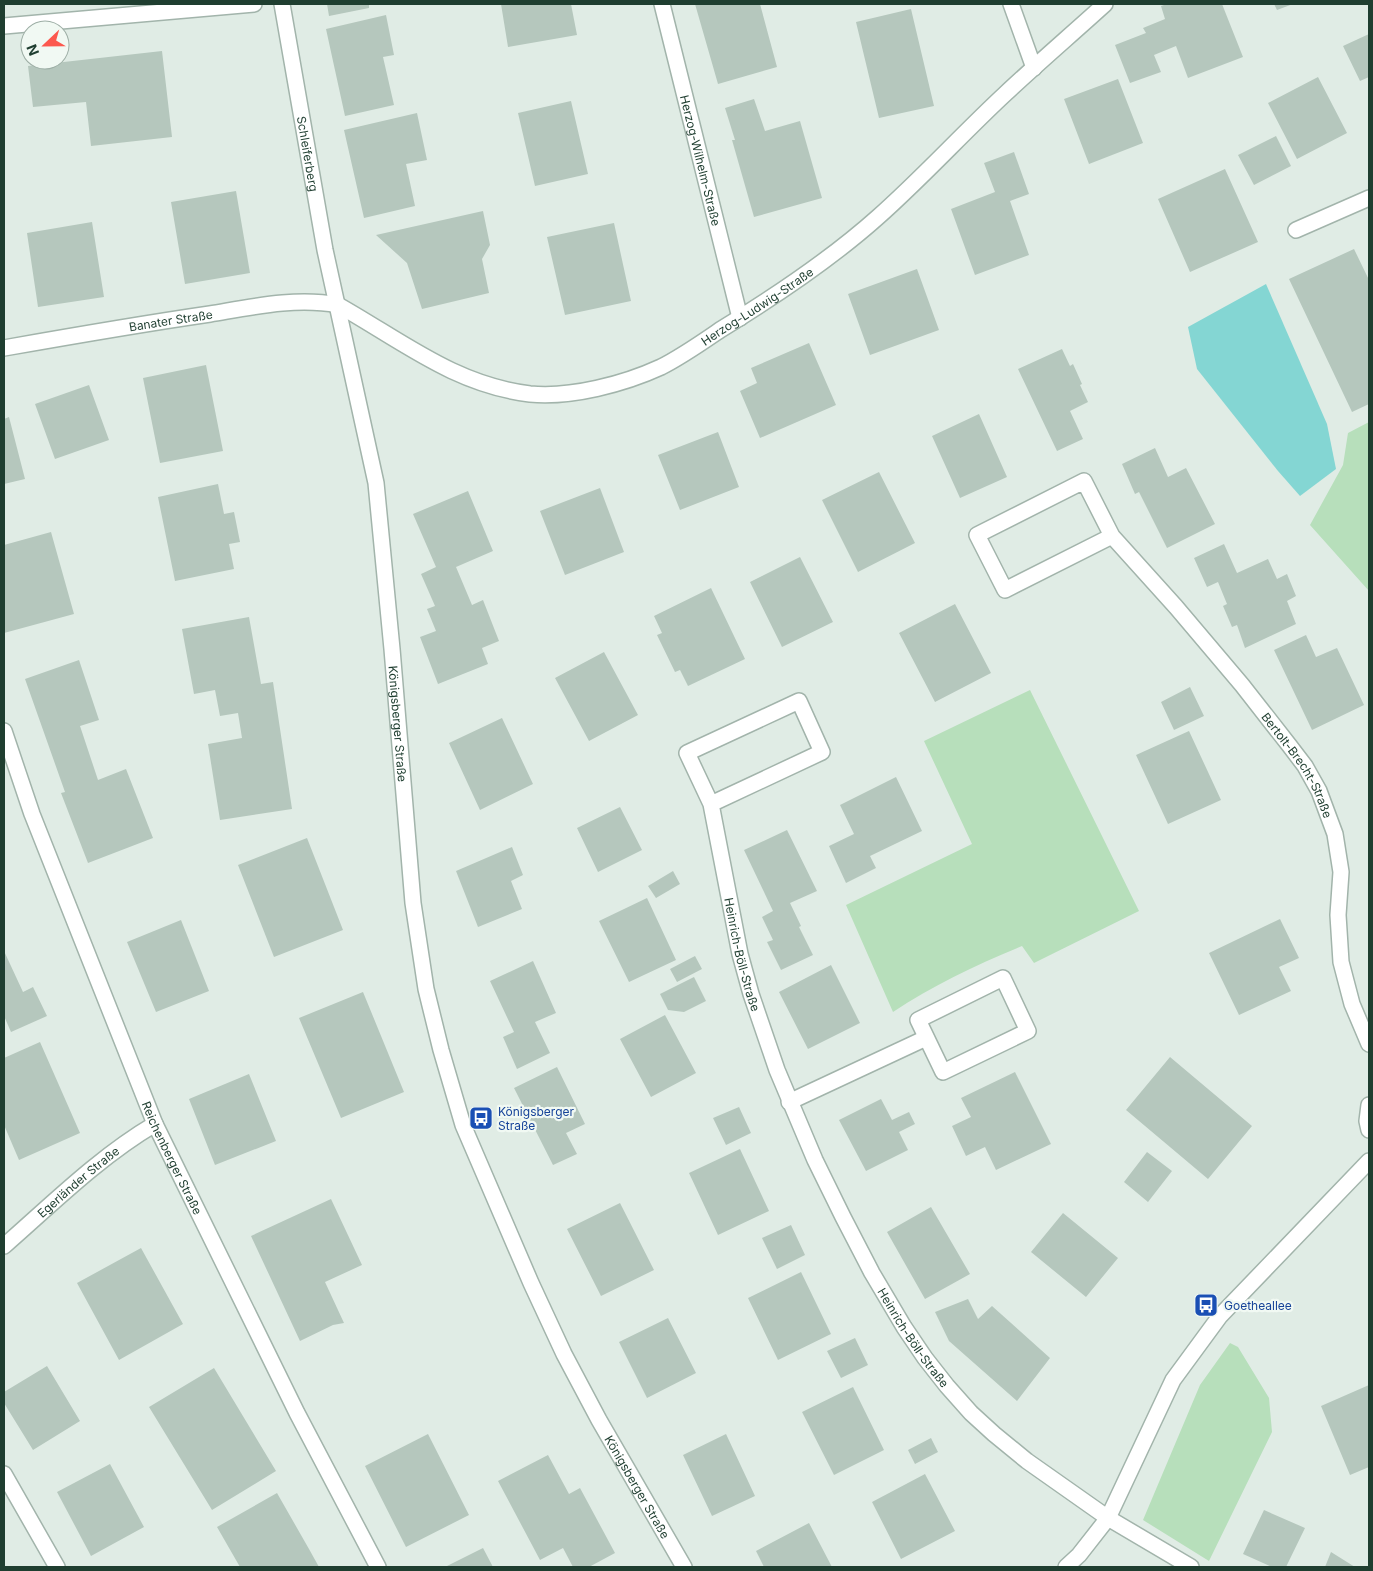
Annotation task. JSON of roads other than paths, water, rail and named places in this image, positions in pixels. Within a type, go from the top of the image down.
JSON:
[{"type":"street","points":[[4,26],[254,4]]},
{"type":"street","name":"Schleiferberg","points":[[282,4],[325,250],[338,305]]},
{"type":"street","name":"Herzog-Wilhelm-Straße","points":[[662,4],[740,318]]},
{"type":"street","points":[[1011,4],[1034,68]]},
{"type":"street","name":"Herzog-Ludwig-Straße","points":[[338,305],[444,368],[490,386],[533,394],[556,394],[593,389],[636,377],[663,366],[740,318],[800,278],[878,217],[1034,68],[1105,4]]},
{"type":"street","points":[[1296,230],[1369,198]]},
{"type":"street","name":"Banater Straße","points":[[4,348],[271,305],[304,301],[338,305]]},
{"type":"street","name":"Königsberger Straße","points":[[338,305],[376,484],[413,903],[426,989],[441,1050],[463,1125],[531,1283],[564,1354],[599,1420],[684,1567]]},
{"type":"street","name":"Bertolt-Brecht-Straße","points":[[1112,536],[1005,590],[977,535],[1084,481],[1112,536],[1242,684],[1289,745],[1305,766],[1319,791],[1335,834],[1339,858],[1338,941],[1341,962],[1352,1004],[1369,1044]]},
{"type":"street","name":"Heinrich-Böll-Straße","points":[[711,804],[822,752],[799,701],[687,753],[711,804],[733,921],[748,986],[763,1033],[789,1102],[815,1160],[864,1257],[904,1328],[925,1358],[971,1413],[1027,1461],[1108,1518],[1191,1567]]},
{"type":"street","name":"Reichenberger Straße","points":[[4,730],[32,814],[155,1124],[297,1413],[378,1567]]},
{"type":"street","points":[[1003,978],[1028,1031],[943,1072],[926,1038],[918,1020],[1003,978]]},
{"type":"street","points":[[789,1102],[926,1038]]},
{"type":"street","points":[[1369,1105],[1367,1121],[1369,1130]]},
{"type":"street","name":"Egerländer Straße","points":[[4,1246],[106,1158],[133,1137],[155,1124]]},
{"type":"street","points":[[1066,1567],[1079,1555],[1108,1518],[1173,1380],[1220,1316],[1369,1161]]},
{"type":"street","points":[[4,1474],[58,1567]]},
{"type":"water","points":[[1266,284],[1327,424],[1336,469],[1300,496],[1197,369],[1188,327]]},
{"type":"place","name":"Königsberger Straße","points":[[481,1118]]},
{"type":"place","name":"Goetheallee","points":[[1206,1305]]}]
